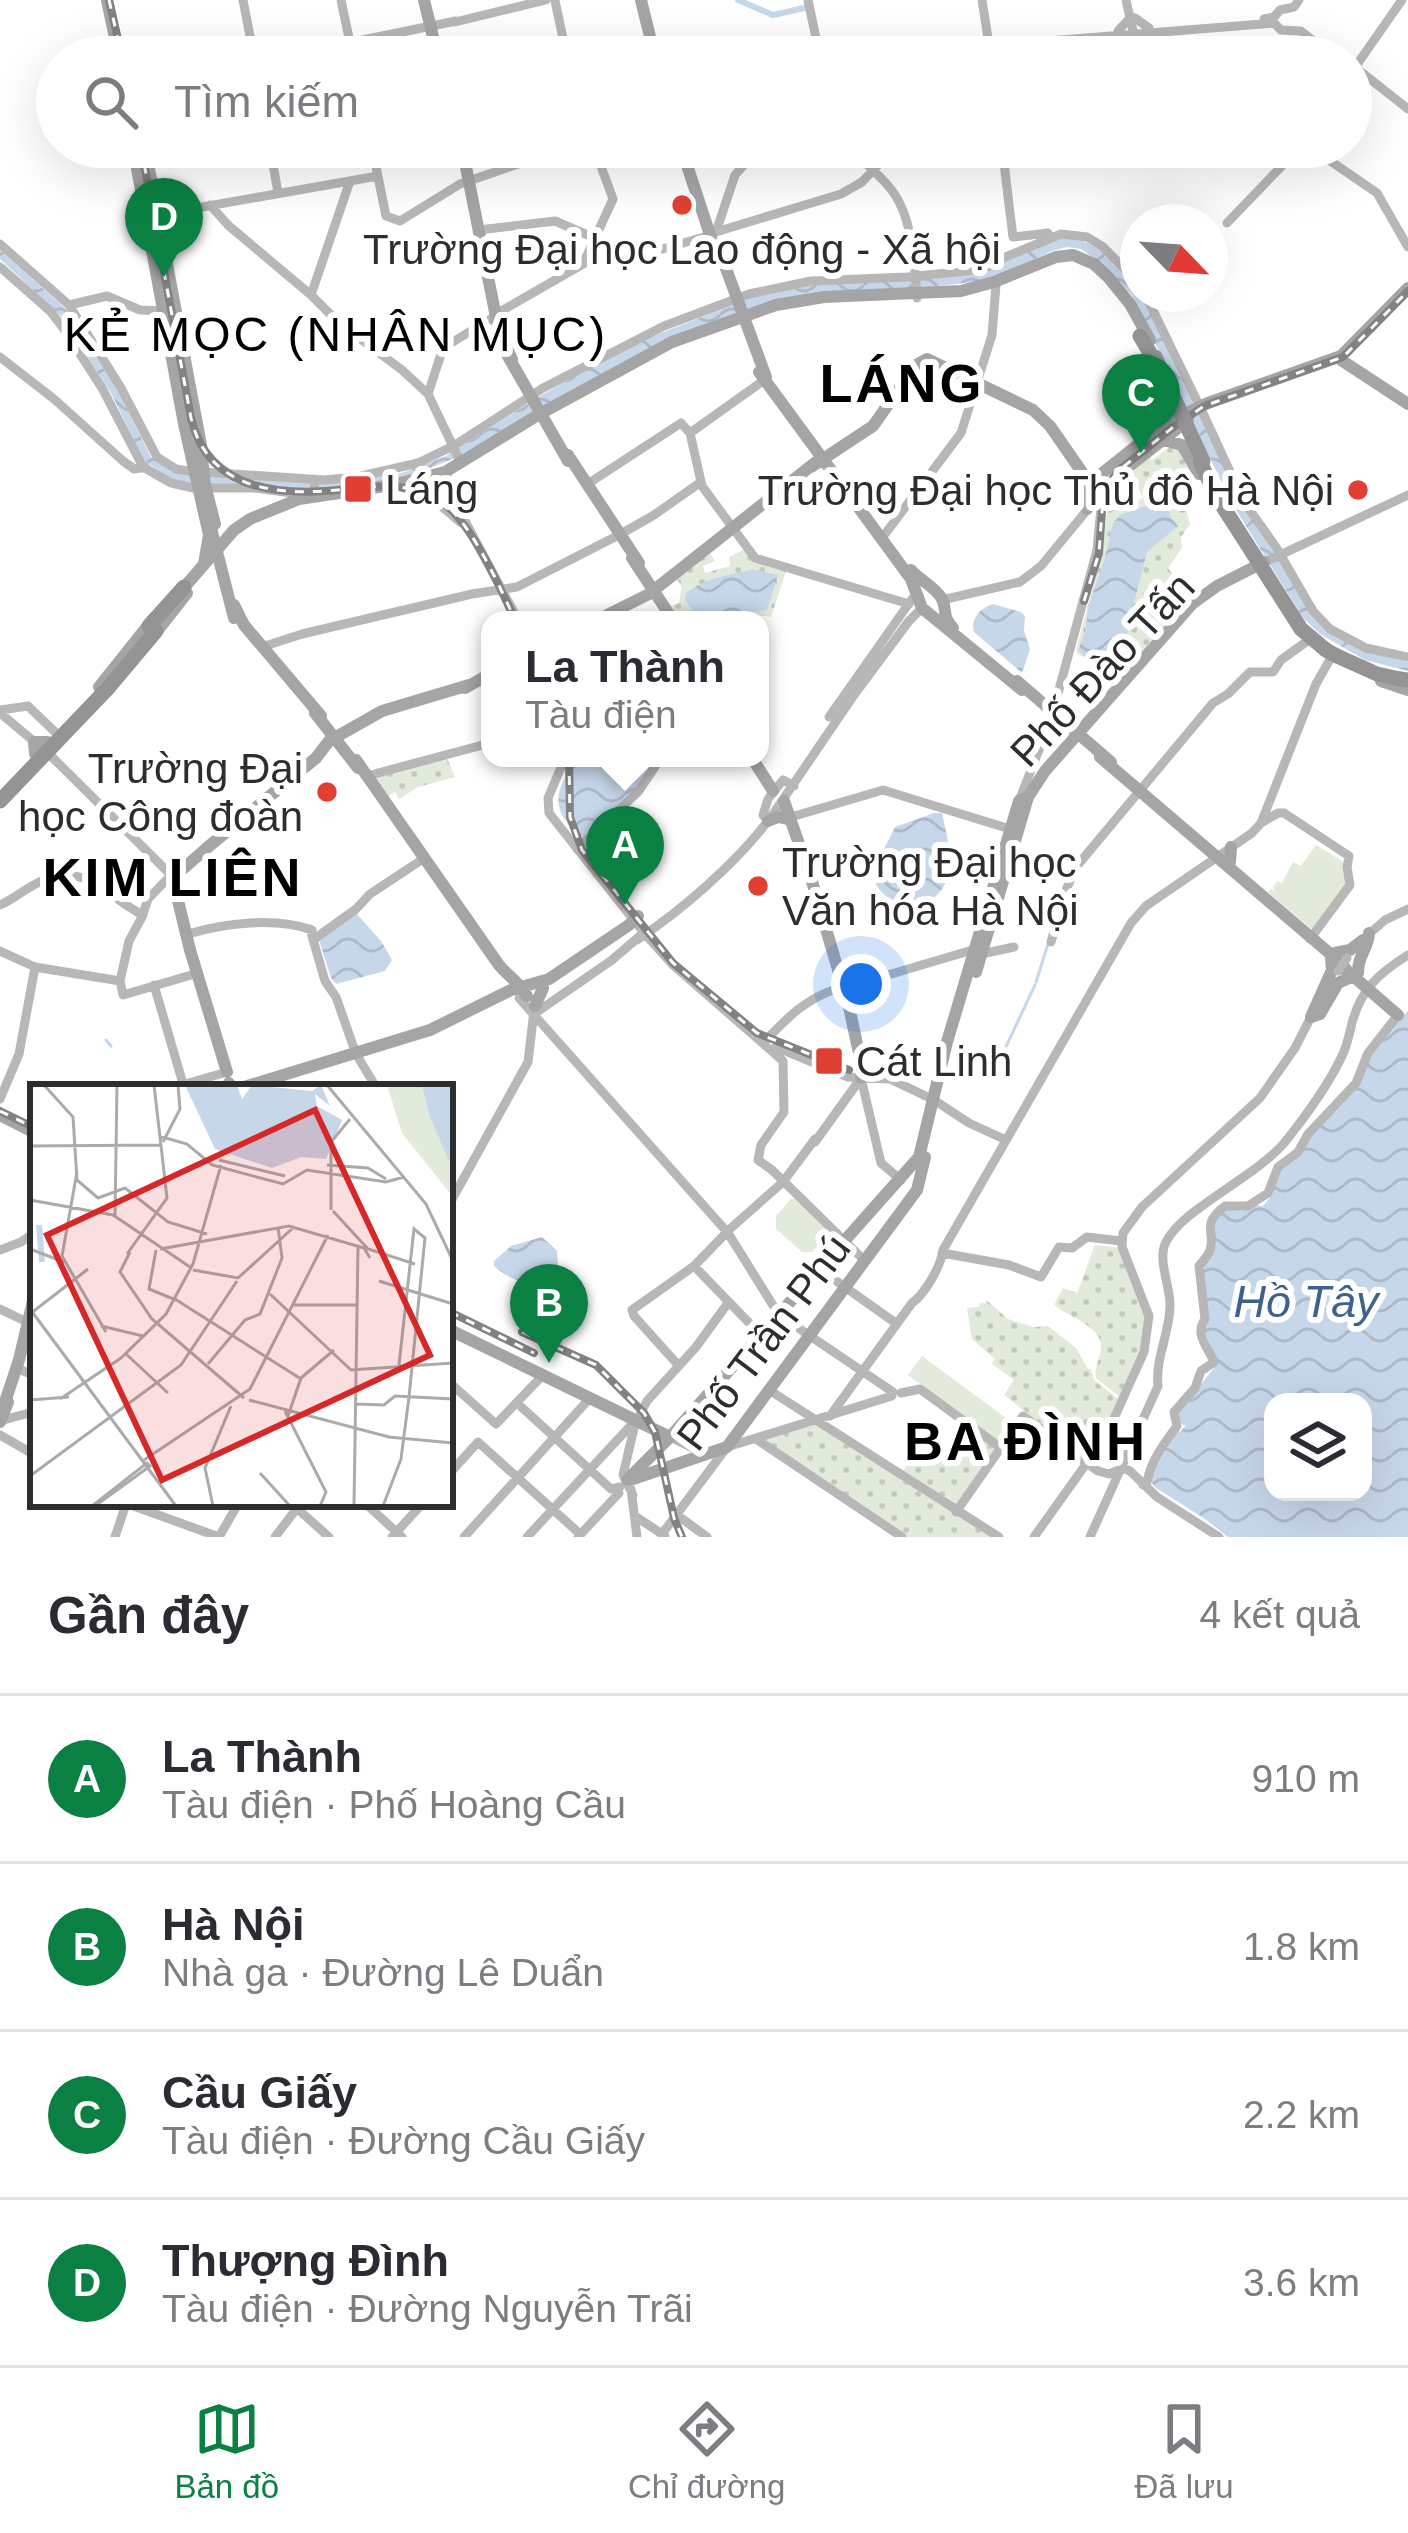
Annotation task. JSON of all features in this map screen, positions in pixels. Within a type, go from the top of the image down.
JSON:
[{"type":"highway","points":[[1143,335],[1199,463],[1268,565],[1301,629],[1331,653],[1377,674],[1406,680]]},
{"type":"highway","points":[[1197,441],[1220,498]]},
{"type":"highway","points":[[0,799],[94,699],[186,590]]},
{"type":"main road","points":[[109,0],[117,36]]},
{"type":"main road","points":[[427,0],[437,36]]},
{"type":"main road","points":[[644,0],[653,36]]},
{"type":"main road","points":[[142,168],[158,215],[164,311],[174,339]]},
{"type":"main road","points":[[144,168],[199,478],[215,554],[239,622],[265,647],[362,772]]},
{"type":"main road","points":[[463,168],[503,347],[571,466],[666,611]]},
{"type":"main road","points":[[692,168],[767,382]]},
{"type":"main road","points":[[466,180],[481,252]]},
{"type":"main road","points":[[716,235],[767,382],[822,459],[887,534],[913,592],[1116,766]]},
{"type":"main road","points":[[0,799],[108,684],[224,537],[252,518],[299,502],[403,488],[443,475],[481,453],[537,407],[741,313],[880,297],[914,282],[962,293],[996,285],[1038,266],[1060,239],[1130,304],[1170,404],[1161,434],[1095,500]]},
{"type":"main road","points":[[962,293],[1058,260],[1074,259],[1106,278]]},
{"type":"main road","points":[[1287,377],[1348,361],[1408,291]]},
{"type":"main road","points":[[1095,500],[1161,434],[1190,415],[1338,358],[1368,334]]},
{"type":"main road","points":[[1143,335],[1190,415],[1197,441],[1229,506],[1268,565],[1306,642],[1374,678],[1406,680]]},
{"type":"main road","points":[[503,347],[598,507]]},
{"type":"main road","points":[[614,611],[656,588],[822,459],[873,426],[921,361],[933,361],[1039,415],[1095,500]]},
{"type":"main road","points":[[1348,361],[1408,401]]},
{"type":"main road","points":[[184,390],[195,418],[199,478],[239,622]]},
{"type":"main road","points":[[1170,404],[1190,415]]},
{"type":"main road","points":[[1190,415],[1199,463]]},
{"type":"main road","points":[[1161,434],[1182,445],[1199,463],[1268,565]]},
{"type":"main road","points":[[280,511],[314,487],[350,494],[443,475],[481,453]]},
{"type":"main road","points":[[215,554],[228,548],[235,533]]},
{"type":"main road","points":[[629,554],[667,611]]},
{"type":"main road","name":"Phố Đào Tấn","points":[[1024,799],[1072,727],[1116,693],[1190,610],[1220,587],[1268,565]]},
{"type":"main road","points":[[913,592],[938,593],[946,624]]},
{"type":"main road","points":[[1009,676],[1116,766],[1137,790],[1402,1011]]},
{"type":"main road","points":[[481,679],[454,692],[382,711],[364,722],[173,880],[233,1083],[267,1084],[475,1013],[527,1002],[600,948],[645,930]]},
{"type":"main road","points":[[312,710],[527,1002]]},
{"type":"main road","points":[[759,767],[789,818],[852,1030],[856,1076]]},
{"type":"main road","points":[[991,915],[1010,830],[1024,799]]},
{"type":"main road","points":[[944,1063],[975,977],[1004,857],[1024,799]]},
{"type":"main road","points":[[628,1476],[670,1437],[761,1335],[784,1317],[921,1161],[944,1063],[1024,799]]},
{"type":"main road","points":[[767,820],[789,818]]},
{"type":"main road","points":[[1311,1017],[1320,1014],[1339,982],[1350,950],[1366,937]]},
{"type":"main road","points":[[1311,1017],[1332,970],[1358,956],[1366,937]]},
{"type":"main road","points":[[0,1119],[30,1134]]},
{"type":"main road","name":"Phố Trần Phú","points":[[729,1447],[917,1190],[921,1161]]},
{"type":"main road","points":[[3,1424],[23,1372],[30,1322]]},
{"type":"main road","points":[[453,1331],[670,1437]]},
{"type":"main road","points":[[3,1424],[11,1393],[23,1372]]},
{"type":"main road","points":[[628,1476],[729,1447]]},
{"type":"street","points":[[243,0],[250,36]]},
{"type":"street","points":[[341,0],[349,36]]},
{"type":"street","points":[[380,36],[554,0],[562,36]]},
{"type":"street","points":[[808,0],[817,36]]},
{"type":"street","points":[[985,0],[989,36]]},
{"type":"street","points":[[1129,0],[1140,36]]},
{"type":"street","points":[[1295,22],[1295,6],[1302,0]]},
{"type":"street","points":[[1372,45],[1402,0]]},
{"type":"street","points":[[1080,36],[1140,36],[1272,20],[1279,10],[1312,36]]},
{"type":"street","points":[[1272,20],[1282,30],[1295,22]]},
{"type":"street","points":[[1119,33],[1140,36]]},
{"type":"street","points":[[1372,82],[1408,112]]},
{"type":"street","points":[[274,168],[279,192]]},
{"type":"street","points":[[376,168],[394,219],[446,189],[499,168]]},
{"type":"street","points":[[466,180],[503,168]]},
{"type":"street","points":[[428,394],[443,348],[584,264],[614,200],[602,168]]},
{"type":"street","points":[[716,235],[741,168]]},
{"type":"street","points":[[870,168],[902,206],[914,282]]},
{"type":"street","points":[[479,230],[555,221],[622,251],[650,252],[841,194],[876,168]]},
{"type":"street","points":[[1006,168],[1018,238],[1010,255]]},
{"type":"street","points":[[1228,222],[1280,168]]},
{"type":"street","points":[[1340,168],[1378,194],[1408,247]]},
{"type":"street","points":[[279,192],[377,175]]},
{"type":"street","points":[[158,215],[377,175]]},
{"type":"street","points":[[311,295],[350,181]]},
{"type":"street","points":[[210,205],[338,322],[428,394],[459,463]]},
{"type":"street","points":[[1018,238],[1087,237],[1120,264]]},
{"type":"street","points":[[0,244],[5,265],[50,311],[70,322],[121,388],[156,455],[199,478],[259,489],[314,487],[414,464],[453,448],[495,417],[537,407],[664,326],[741,313],[811,281],[914,282],[991,266],[1060,239]]},
{"type":"street","points":[[5,265],[69,304],[107,296],[140,310],[164,311]]},
{"type":"street","points":[[887,534],[961,433],[992,332],[996,285]]},
{"type":"street","points":[[69,304],[70,322],[143,467],[171,483],[199,478]]},
{"type":"street","points":[[1152,312],[1190,415],[1244,502],[1268,565],[1330,629],[1366,648],[1408,657]]},
{"type":"street","points":[[0,357],[123,461],[134,469],[143,467]]},
{"type":"street","points":[[586,485],[652,440],[686,428],[767,382]]},
{"type":"street","points":[[686,428],[701,482],[756,558],[913,592]]},
{"type":"street","points":[[443,475],[460,522]]},
{"type":"street","points":[[443,475],[510,611]]},
{"type":"street","points":[[265,647],[520,586],[654,515],[701,482]]},
{"type":"street","points":[[403,488],[438,501],[472,539]]},
{"type":"street","points":[[1268,565],[1408,497]]},
{"type":"street","points":[[942,600],[1016,585],[1041,566],[1095,500]]},
{"type":"street","points":[[1024,799],[1072,727],[1097,550],[1095,500]]},
{"type":"street","points":[[829,717],[913,592]]},
{"type":"street","points":[[527,1002],[645,930],[735,858],[767,820],[763,813],[794,786],[909,621],[913,592]]},
{"type":"street","points":[[1052,942],[1076,867],[1137,790],[1214,702],[1252,671],[1273,672],[1306,642]]},
{"type":"street","points":[[1261,823],[1331,653]]},
{"type":"street","points":[[0,712],[28,706],[46,748]]},
{"type":"street","points":[[0,712],[46,748],[172,875],[194,962]]},
{"type":"street","points":[[362,772],[481,745]]},
{"type":"street","points":[[564,767],[549,804],[579,848],[667,955],[783,1061],[784,1112],[758,1160],[865,1261]]},
{"type":"street","points":[[579,848],[638,792],[655,767]]},
{"type":"street","points":[[789,818],[883,790],[1010,830]]},
{"type":"street","points":[[729,1447],[830,1416],[840,1408],[930,1280],[1135,917],[1154,899],[1222,858],[1261,823],[1284,813],[1350,859],[1350,886],[1312,937]]},
{"type":"street","points":[[194,962],[154,986],[123,994],[120,981],[129,941],[148,898],[212,845]]},
{"type":"street","points":[[188,934],[233,922],[310,930],[359,908],[370,894],[425,865]]},
{"type":"street","points":[[0,904],[45,879],[77,875],[144,912]]},
{"type":"street","points":[[1366,937],[1408,908]]},
{"type":"street","points":[[181,914],[194,962]]},
{"type":"street","points":[[310,930],[355,1054],[374,1084]]},
{"type":"street","points":[[772,1047],[804,1003],[819,994],[1014,947]]},
{"type":"street","points":[[0,951],[35,967],[120,981]]},
{"type":"street","points":[[1090,1537],[1158,1386],[1170,1312],[1162,1253],[1166,1240],[1193,1213],[1255,1170],[1285,1142],[1342,1057],[1361,996],[1408,955]]},
{"type":"street","points":[[0,1099],[18,1059],[35,967]]},
{"type":"street","points":[[154,986],[180,1084]]},
{"type":"street","points":[[527,1002],[729,1232],[784,1317],[896,1394]]},
{"type":"street","points":[[453,1194],[528,1061],[527,1002]]},
{"type":"street","points":[[1143,1485],[1177,1426],[1174,1412],[1195,1388],[1201,1372],[1214,1362],[1201,1334],[1205,1319],[1199,1266],[1210,1251],[1209,1229],[1217,1211],[1229,1205],[1248,1206],[1268,1192],[1278,1167],[1298,1152],[1356,1083],[1368,1054],[1402,1011]]},
{"type":"street","points":[[1034,1537],[1107,1437],[1140,1364],[1150,1330],[1149,1312],[1121,1241],[1129,1222],[1260,1098],[1311,1017]]},
{"type":"street","points":[[772,1047],[856,1076],[890,1078],[1006,1140]]},
{"type":"street","points":[[679,1366],[632,1310],[694,1266],[784,1183],[856,1076]]},
{"type":"street","points":[[856,1076],[881,1163],[901,1180]]},
{"type":"street","points":[[0,1250],[30,1236]]},
{"type":"street","points":[[943,1253],[1009,1265],[1041,1277],[1059,1247],[1072,1248],[1088,1237],[1121,1241]]},
{"type":"street","points":[[694,1266],[761,1335]]},
{"type":"street","points":[[821,1270],[897,1324]]},
{"type":"street","points":[[527,1537],[637,1419],[728,1303]]},
{"type":"street","points":[[0,1310],[30,1322]]},
{"type":"street","points":[[453,1386],[496,1424],[543,1375]]},
{"type":"street","points":[[840,1408],[920,1389],[1000,1448]]},
{"type":"street","points":[[768,1391],[997,1537]]},
{"type":"street","points":[[464,1537],[590,1398]]},
{"type":"street","points":[[517,1403],[611,1489],[628,1476]]},
{"type":"street","points":[[957,1512],[1023,1416],[1086,1462],[1107,1472],[1130,1471],[1157,1497],[1217,1537]]},
{"type":"street","points":[[637,1419],[628,1476],[637,1537]]},
{"type":"street","points":[[3,1424],[30,1451]]},
{"type":"street","points":[[670,1437],[781,1457],[899,1537]]},
{"type":"street","points":[[453,1470],[478,1442],[579,1536],[628,1476]]},
{"type":"street","name":"Phố Trần Phú","points":[[664,1535],[729,1447]]},
{"type":"street","points":[[453,1453],[461,1461]]},
{"type":"street","points":[[1116,1472],[1129,1474],[1151,1496],[1217,1537]]},
{"type":"street","points":[[115,1537],[126,1507]]},
{"type":"street","points":[[135,1507],[219,1537],[236,1507]]},
{"type":"street","points":[[275,1537],[295,1507]]},
{"type":"street","points":[[298,1507],[329,1537]]},
{"type":"street","points":[[369,1507],[397,1535],[420,1507]]},
{"type":"street","points":[[635,1514],[664,1535]]},
{"type":"street","points":[[676,1515],[707,1537]]},
{"type":"green space","points":[[1173,445],[1181,446],[1195,487],[1186,510],[1190,524],[1181,537],[1182,548],[1168,568],[1180,592],[1166,612],[1167,626],[1124,676],[1076,650],[1102,553],[1107,512],[1143,498],[1130,471]]},
{"type":"green space","points":[[746,549],[786,571],[771,617],[769,611],[673,611],[671,607],[679,603],[682,587],[676,578],[709,552],[715,561],[703,566],[705,573],[730,566],[729,557]]},
{"type":"green space","points":[[447,758],[455,777],[418,787],[399,799],[395,792],[385,798],[374,776]]},
{"type":"green space","points":[[1316,845],[1342,861],[1349,885],[1314,931],[1268,892],[1276,892],[1273,888],[1277,881],[1282,883],[1293,862],[1301,866]]},
{"type":"green space","points":[[798,1198],[831,1231],[812,1252],[802,1252],[776,1229],[776,1216],[791,1199]]},
{"type":"green space","points":[[1095,1245],[1119,1248],[1146,1315],[1145,1342],[1121,1398],[1096,1378],[1101,1346],[1096,1333],[1054,1305],[1063,1288],[1077,1293]]},
{"type":"green space","points":[[986,1300],[1008,1319],[1048,1326],[1076,1348],[1094,1380],[1122,1402],[1090,1458],[1004,1395],[1014,1380],[992,1364],[995,1359],[972,1339],[967,1308]]},
{"type":"green space","points":[[922,1356],[1014,1424],[1000,1443],[908,1375]]},
{"type":"green space","points":[[813,1423],[992,1537],[904,1537],[763,1442]]},
{"type":"green space","points":[[972,1430],[997,1448],[957,1508],[902,1473],[922,1438],[949,1459]]},
{"type":"water","points":[[1059,237],[1095,247],[1112,259],[1120,267],[1120,283],[1081,249],[1067,247],[976,282],[767,303],[544,406],[460,456],[403,479],[311,491],[186,483],[144,461],[112,395],[63,318],[0,259],[0,250],[65,308],[119,393],[151,457],[174,472],[192,476],[402,473],[446,456],[631,345],[757,295],[819,283],[979,271]]},
{"type":"water","points":[[1140,312],[1152,312],[1178,373],[1310,611],[1367,652],[1408,662],[1408,671],[1365,660],[1320,634],[1303,618],[1231,502]]},
{"type":"water","points":[[1154,503],[1168,505],[1178,526],[1147,552],[1127,613],[1130,621],[1120,663],[1110,666],[1078,651],[1088,607],[1113,523],[1120,515]]},
{"type":"water","points":[[753,569],[778,575],[767,610],[693,611],[686,593]]},
{"type":"water","points":[[993,604],[1025,616],[1030,649],[1022,673],[974,632],[977,615]]},
{"type":"water","points":[[573,767],[651,767],[614,811],[583,838],[560,811],[559,792]]},
{"type":"water","points":[[942,813],[948,842],[950,865],[944,885],[928,902],[895,902],[876,885],[876,865],[895,827]]},
{"type":"water","points":[[356,913],[392,960],[385,971],[336,984],[319,940]]},
{"type":"water","name":"Hồ Tây","points":[[1408,1011],[1408,1537],[1228,1537],[1156,1488],[1150,1475],[1174,1434],[1186,1425],[1175,1417],[1217,1364],[1203,1328],[1207,1324],[1203,1278],[1208,1240],[1222,1210],[1263,1206],[1278,1171],[1359,1082],[1366,1060]]},
{"type":"water","points":[[542,1237],[557,1251],[559,1278],[554,1286],[542,1289],[494,1266],[511,1246]]},
{"type":"waterway","points":[[738,0],[773,15],[804,8]]},
{"type":"waterway","points":[[1036,982],[1048,944]]},
{"type":"waterway","points":[[995,1070],[1035,985]]},
{"type":"waterway","points":[[106,1040],[111,1046]]},
{"type":"railway","points":[[109,0],[117,36]]},
{"type":"railway","points":[[145,168],[191,418],[210,457],[224,471],[260,487],[302,492],[384,486],[428,494],[464,524],[511,611]]},
{"type":"railway","points":[[1084,601],[1099,553],[1103,498],[1118,471],[1204,406],[1343,357],[1408,291]]},
{"type":"railway","points":[[569,767],[570,817],[582,850],[673,963],[757,1033],[849,1070]]},
{"type":"railway","points":[[0,1111],[30,1126]]},
{"type":"railway","points":[[453,1313],[534,1353]]},
{"type":"railway","points":[[522,1332],[596,1365],[644,1413],[655,1432],[682,1537]]},
{"type":"place","name":"Trường Đại học Lao động - Xã hội","points":[[682,205]]},
{"type":"place","name":"Thượng Đình","points":[[164,277]]},
{"type":"place","name":"Cầu Giấy","points":[[1141,453]]},
{"type":"place","name":"Láng","points":[[358,489]]},
{"type":"place","name":"Trường Đại học Thủ đô Hà Nội","points":[[1358,490]]},
{"type":"place","name":"Trường Đại học Công đoàn","points":[[327,792]]},
{"type":"place","name":"Trường Đại học Văn hóa Hà Nội","points":[[758,886]]},
{"type":"place","name":"La Thành","points":[[625,905]]},
{"type":"place","name":"Cát Linh","points":[[829,1061]]},
{"type":"place","name":"Hà Nội","points":[[549,1363]]},
{"type":"district","name":"KẺ MỌC (NHÂN MỤC)","points":[[336,334]]},
{"type":"district","name":"LÁNG","points":[[902,383]]},
{"type":"district","name":"KIM LIÊN","points":[[173,877]]},
{"type":"district","name":"BA ĐÌNH","points":[[1026,1441]]}]
